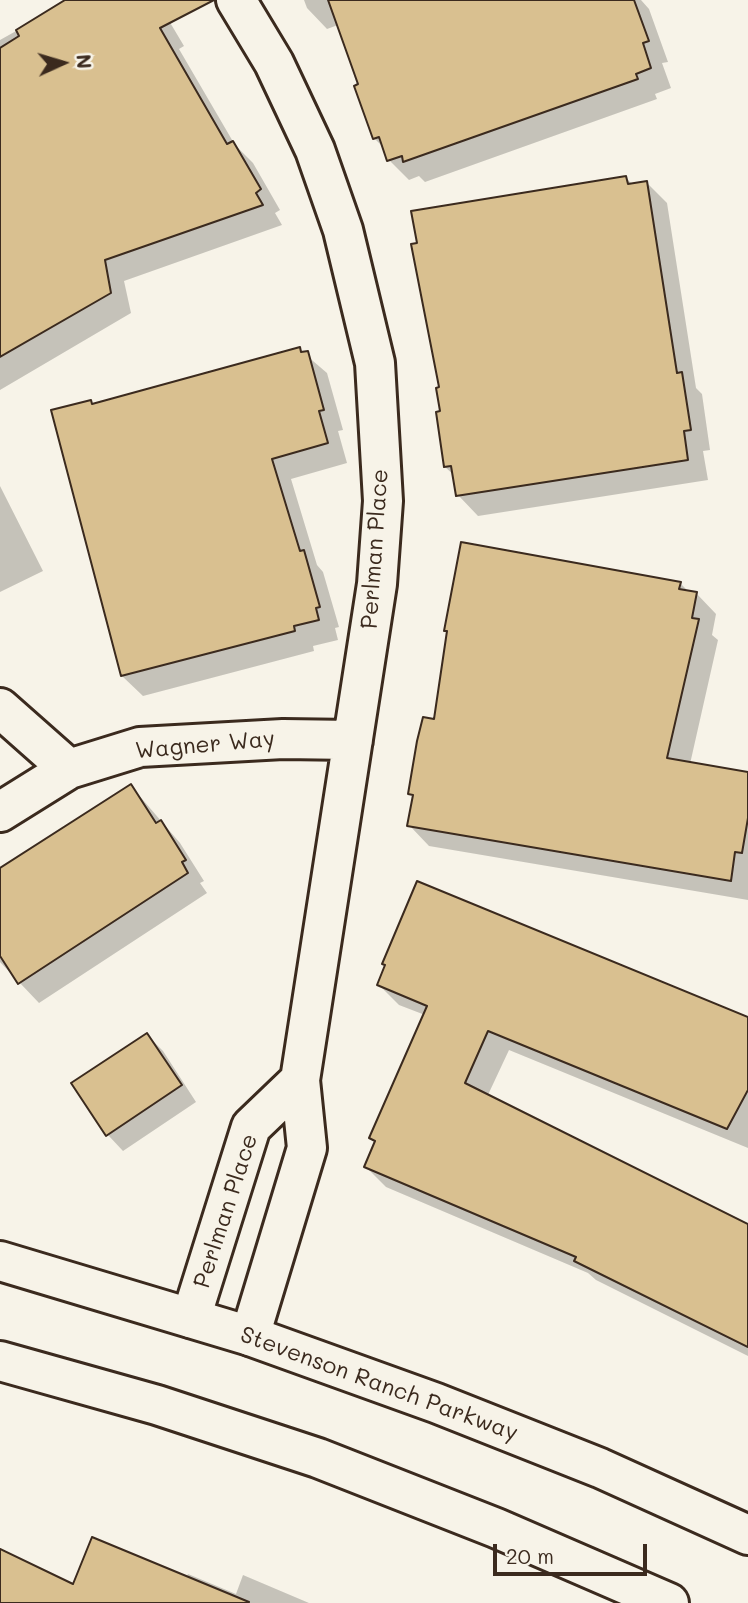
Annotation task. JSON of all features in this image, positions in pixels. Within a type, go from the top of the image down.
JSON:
[{"type":"street","name":"Perlman Place","points":[[236,0],[274,63],[315,150],[343,230],[375,363],[383,501],[377,584],[300,1080],[307,1148],[250,1336]]},
{"type":"street","points":[[0,708],[69,769]]},
{"type":"street","name":"Wagner Way","points":[[0,812],[69,769],[140,747],[247,740],[353,740]]},
{"type":"street","name":"Perlman Place","points":[[191,1318],[251,1127],[300,1080]]},
{"type":"street","name":"Stevenson Ranch Parkway","points":[[0,1261],[250,1336],[436,1403],[600,1468],[748,1535]]},
{"type":"street","points":[[0,1361],[157,1405],[318,1458],[496,1528],[669,1603]]},
{"type":"building","points":[[65,0],[214,0],[160,28],[227,144],[233,141],[261,189],[256,193],[263,205],[105,260],[111,293],[0,357],[0,48],[19,36],[16,30]]},
{"type":"building","points":[[328,0],[634,0],[649,41],[643,43],[651,68],[636,74],[638,79],[403,162],[402,156],[387,161],[379,137],[373,139],[354,86],[358,84]]},
{"type":"building","points":[[626,176],[628,184],[647,181],[677,373],[682,372],[691,430],[684,431],[688,460],[456,496],[451,466],[444,467],[436,412],[440,411],[436,388],[439,387],[411,244],[417,243],[411,211]]},
{"type":"building","points":[[300,347],[301,352],[308,351],[324,410],[319,411],[328,443],[272,459],[300,551],[304,550],[320,607],[316,608],[319,620],[294,626],[295,631],[121,676],[51,410],[91,400],[92,404]]},
{"type":"building","points":[[461,542],[681,582],[679,589],[697,592],[692,618],[699,619],[667,758],[748,772],[748,818],[742,853],[735,852],[731,881],[407,826],[413,795],[408,794],[423,717],[434,719],[447,631],[444,631]]},
{"type":"building","points":[[131,784],[156,823],[161,820],[186,860],[182,862],[188,873],[18,984],[0,956],[0,868]]},
{"type":"building","points":[[417,881],[748,1017],[748,1090],[727,1129],[488,1031],[465,1083],[748,1224],[748,1347],[574,1261],[576,1257],[364,1167],[375,1141],[369,1138],[427,1006],[377,985],[385,965],[382,964]]},
{"type":"building","points":[[147,1033],[182,1085],[106,1136],[71,1083]]},
{"type":"building","points":[[92,1537],[249,1602],[0,1603],[0,1549],[73,1584]]}]
